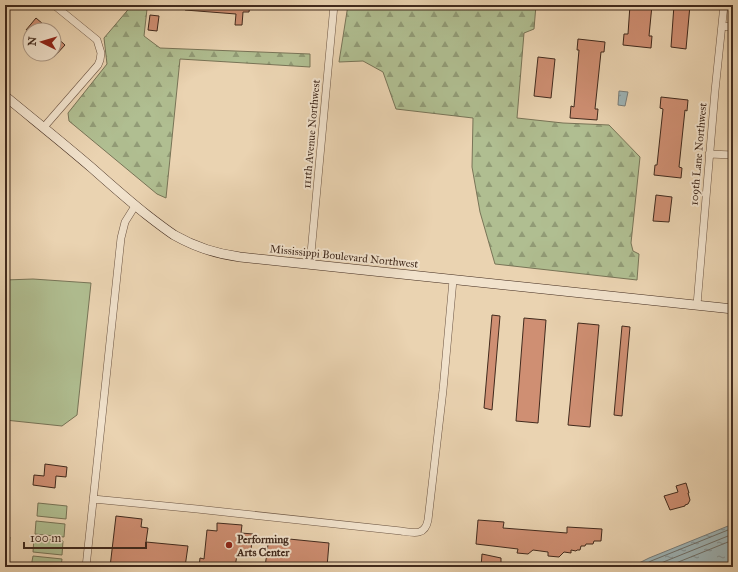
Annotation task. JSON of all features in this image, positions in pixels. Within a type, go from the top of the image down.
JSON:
[{"type":"street","points":[[44,127],[98,65],[101,53],[97,40],[54,5]]},
{"type":"street","name":"111th Avenue Northwest","points":[[310,264],[334,5]]},
{"type":"street","name":"109th Lane Northwest","points":[[697,305],[709,154],[724,5]]},
{"type":"street","points":[[722,26],[733,27]]},
{"type":"street","name":"Mississippi Boulevard Northwest","points":[[5,96],[44,127],[135,206],[173,235],[206,250],[231,256],[733,310]]},
{"type":"street","points":[[709,154],[733,155]]},
{"type":"street","points":[[86,567],[121,238],[125,222],[135,206]]},
{"type":"street","points":[[93,499],[394,531],[422,532],[426,528],[428,520],[443,390],[453,280]]},
{"type":"green space","points":[[132,5],[150,5],[147,9],[144,36],[160,48],[310,54],[310,67],[180,59],[166,198],[157,194],[69,121],[68,113],[107,64],[104,38]]},
{"type":"green space","points":[[348,5],[536,5],[534,29],[524,33],[517,118],[563,123],[609,125],[640,157],[631,243],[633,251],[639,254],[637,280],[495,264],[480,212],[472,167],[473,118],[396,109],[383,72],[363,61],[339,62]]},
{"type":"green space","points":[[33,279],[91,283],[77,415],[62,426],[5,420],[5,280]]},
{"type":"green space","points":[[38,503],[67,506],[66,519],[37,516]]},
{"type":"green space","points":[[36,521],[65,524],[64,537],[35,534]]},
{"type":"green space","points":[[5,537],[10,537],[7,567],[5,567]]},
{"type":"green space","points":[[34,538],[63,541],[62,555],[33,552]]},
{"type":"green space","points":[[33,556],[62,559],[61,567],[31,567]]},
{"type":"water","points":[[619,91],[628,92],[625,106],[618,105]]},
{"type":"water","points":[[733,524],[733,567],[631,567],[649,558]]},
{"type":"building","points":[[185,5],[250,5],[249,12],[243,12],[242,25],[235,25],[236,14],[185,10]]},
{"type":"building","points":[[630,5],[652,5],[649,36],[652,36],[651,48],[623,45],[624,34],[628,34]]},
{"type":"building","points":[[674,5],[690,5],[686,49],[671,47]]},
{"type":"building","points":[[150,15],[159,16],[157,31],[148,30]]},
{"type":"building","points":[[36,18],[41,22],[33,22]]},
{"type":"building","points":[[578,39],[605,42],[604,52],[601,52],[595,109],[598,109],[597,120],[570,118],[571,106],[574,107],[579,50],[577,50]]},
{"type":"building","points":[[538,57],[555,59],[551,98],[534,96]]},
{"type":"building","points":[[661,97],[688,100],[687,111],[685,110],[679,167],[682,168],[681,178],[654,175],[655,165],[657,165],[663,109],[660,108]]},
{"type":"building","points":[[656,195],[672,197],[669,222],[653,221]]},
{"type":"building","points":[[492,315],[500,316],[492,410],[484,408]]},
{"type":"building","points":[[524,318],[546,320],[538,423],[516,421]]},
{"type":"building","points":[[578,323],[599,325],[590,427],[568,425]]},
{"type":"building","points":[[622,326],[630,327],[622,416],[614,415]]},
{"type":"building","points":[[45,464],[67,467],[66,477],[56,476],[55,488],[33,485],[34,475],[44,476]]},
{"type":"building","points":[[686,483],[690,500],[688,504],[670,510],[664,496],[678,492],[676,486]]},
{"type":"building","points":[[116,516],[142,519],[141,527],[148,528],[146,542],[188,546],[185,567],[110,567]]},
{"type":"building","points":[[478,520],[504,522],[503,528],[567,533],[567,527],[602,529],[601,541],[594,541],[593,544],[581,546],[580,550],[571,550],[571,553],[564,552],[559,557],[548,556],[548,552],[533,550],[528,554],[517,553],[518,549],[476,544]]},
{"type":"building","name":"Performing Arts Center","points":[[217,523],[242,525],[241,533],[253,534],[250,557],[237,555],[235,567],[199,567],[200,558],[204,559],[207,530],[217,531]]},
{"type":"building","points":[[269,537],[329,543],[327,567],[265,567]]},
{"type":"building","points":[[482,554],[501,558],[501,566],[481,567]]},
{"type":"place","name":"Performing Arts Center","points":[[229,545]]}]
